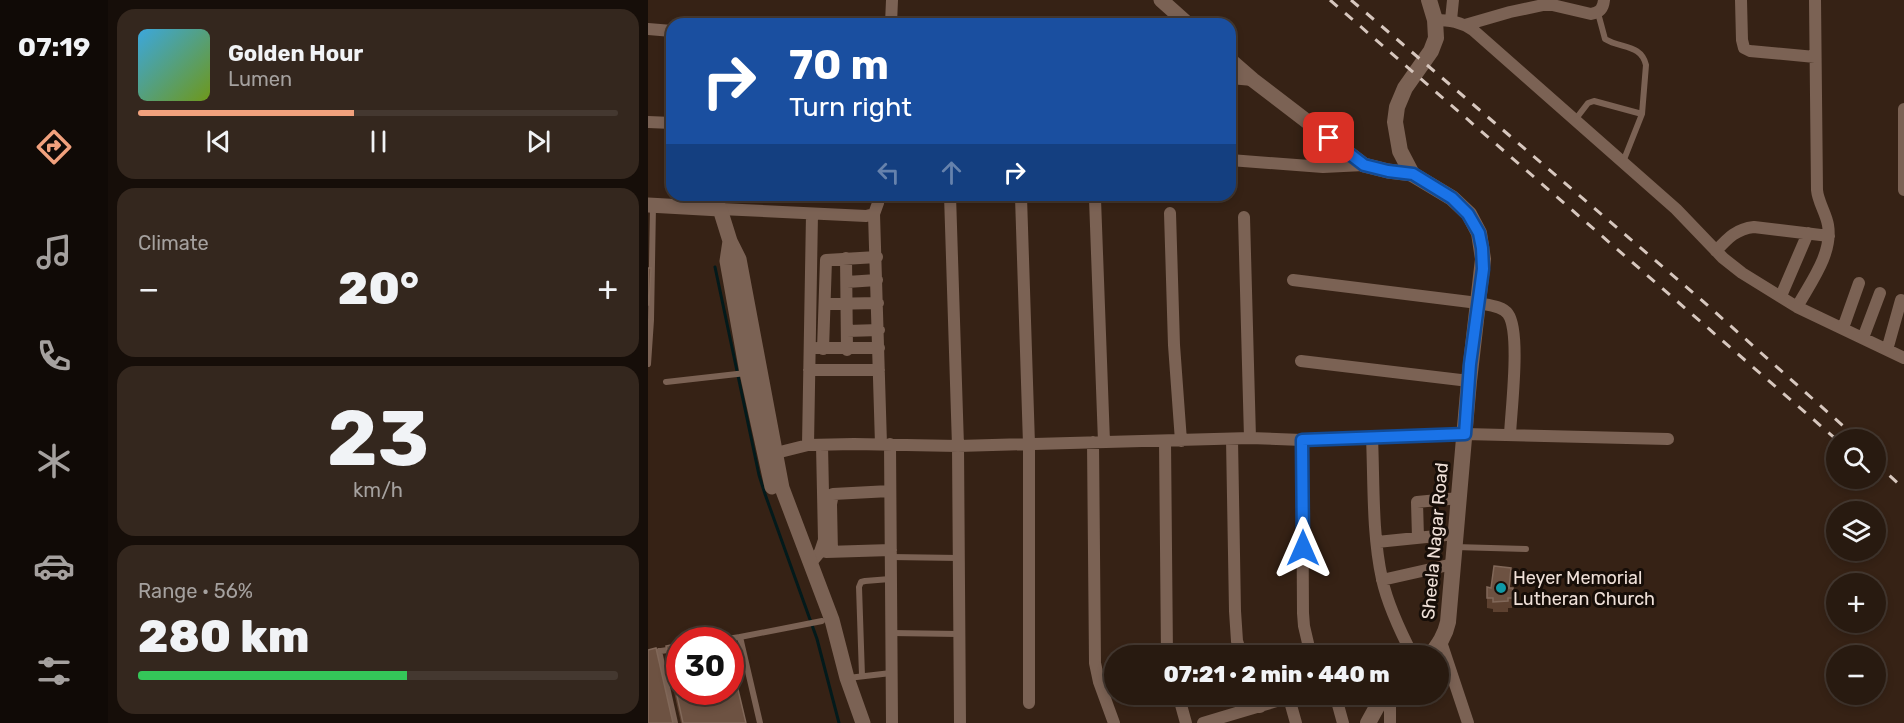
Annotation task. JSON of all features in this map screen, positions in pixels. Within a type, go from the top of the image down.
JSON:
[{"type":"main road","points":[[1413,174],[1400,151],[1395,122],[1397,107],[1405,88],[1431,51],[1443,20],[1429,0]]},
{"type":"main road","name":"Sheela Nagar Road","points":[[1413,174],[1452,198],[1468,214],[1479,233],[1483,259],[1469,381],[1448,622],[1446,633],[1438,645]]},
{"type":"main road","points":[[1368,723],[1378,705]]},
{"type":"street","points":[[891,18],[892,0]]},
{"type":"street","points":[[1161,0],[1181,18]]},
{"type":"street","points":[[1453,0],[1443,20],[1465,25],[1473,30],[1686,218],[1716,251],[1753,281],[1797,307],[1904,358]]},
{"type":"street","points":[[1465,25],[1526,4],[1554,4],[1586,14],[1598,13],[1602,10],[1604,0]]},
{"type":"street","points":[[1741,0],[1744,48],[1750,51],[1815,57]]},
{"type":"street","points":[[1797,307],[1824,256],[1829,236],[1826,216],[1817,196],[1815,0]]},
{"type":"street","points":[[648,29],[666,30]]},
{"type":"street","points":[[1236,65],[1364,165]]},
{"type":"street","points":[[1236,79],[1253,80]]},
{"type":"street","points":[[1904,109],[1904,190]]},
{"type":"street","points":[[648,122],[666,123]]},
{"type":"street","name":"Sheela Nagar Road","points":[[1236,160],[1323,167],[1364,165],[1413,174]]},
{"type":"street","points":[[878,201],[874,214],[879,370],[890,491],[892,723]]},
{"type":"street","points":[[950,201],[958,446],[960,723]]},
{"type":"street","points":[[1021,201],[1029,444],[1029,703]]},
{"type":"street","points":[[1095,201],[1099,442],[1095,663],[1099,682],[1114,723]]},
{"type":"street","points":[[650,205],[812,214],[866,216],[874,214]]},
{"type":"street","points":[[720,208],[730,241],[739,259],[770,454],[773,489],[814,624],[839,684],[852,723]]},
{"type":"street","points":[[1170,213],[1174,345],[1181,441]]},
{"type":"street","points":[[808,446],[812,214]]},
{"type":"street","points":[[1244,217],[1250,438]]},
{"type":"street","points":[[1716,251],[1730,236],[1745,228],[1829,236]]},
{"type":"street","points":[[1781,296],[1808,233]]},
{"type":"street","points":[[730,241],[727,261],[740,374],[854,677],[863,723]]},
{"type":"street","points":[[823,349],[826,260],[877,257]]},
{"type":"street","points":[[846,258],[847,350]]},
{"type":"street","points":[[847,282],[877,280]]},
{"type":"street","points":[[1293,280],[1478,303],[1505,310],[1514,328],[1515,347],[1510,435]]},
{"type":"street","points":[[1843,328],[1859,283]]},
{"type":"street","points":[[1863,338],[1880,293]]},
{"type":"street","points":[[1887,350],[1901,300]]},
{"type":"street","points":[[825,304],[878,303]]},
{"type":"street","points":[[847,332],[879,330]]},
{"type":"street","points":[[809,348],[847,350],[879,348]]},
{"type":"street","points":[[1300,361],[1469,381]]},
{"type":"street","points":[[809,370],[879,370]]},
{"type":"street","points":[[770,454],[822,445],[958,446],[1250,438],[1302,440],[1465,434],[1668,439]]},
{"type":"street","points":[[1372,437],[1377,542],[1382,580],[1408,645]]},
{"type":"street","points":[[1232,439],[1234,610],[1238,645]]},
{"type":"street","points":[[1302,440],[1303,613],[1308,645]]},
{"type":"street","points":[[1165,441],[1167,645]]},
{"type":"street","points":[[822,445],[826,552]]},
{"type":"street","points":[[826,552],[833,494],[890,491]]},
{"type":"street","points":[[1418,538],[1417,502],[1459,498]]},
{"type":"street","points":[[1377,542],[1418,538],[1454,548]]},
{"type":"street","points":[[1382,580],[1454,548]]},
{"type":"street","points":[[810,564],[826,552],[891,554]]},
{"type":"street","points":[[1449,679],[1468,723]]},
{"type":"street","points":[[1181,705],[1186,723]]},
{"type":"street","points":[[1203,723],[1243,718],[1254,705]]},
{"type":"street","points":[[1295,705],[1296,723]]},
{"type":"street","points":[[1338,705],[1343,723]]},
{"type":"street","points":[[1389,705],[1390,723]]},
{"type":"lane","points":[[1598,13],[1605,39],[1612,44],[1640,52],[1644,58],[1647,75],[1642,114],[1623,162]]},
{"type":"lane","points":[[1575,120],[1588,104],[1594,101],[1642,114]]},
{"type":"lane","points":[[648,364],[650,205]]},
{"type":"lane","points":[[666,382],[740,374]]},
{"type":"lane","points":[[1454,548],[1526,549]]},
{"type":"lane","points":[[891,554],[958,558]]},
{"type":"lane","points":[[891,579],[861,582],[854,677],[892,673]]},
{"type":"lane","points":[[744,636],[814,624]]},
{"type":"lane","points":[[891,633],[958,634]]},
{"type":"lane","points":[[648,653],[666,650]]},
{"type":"lane","points":[[658,651],[675,723]]},
{"type":"lane","points":[[744,654],[760,723]]},
{"type":"building","points":[[648,268],[651,268],[649,305],[648,305]]},
{"type":"building","name":"Heyer Memorial Lutheran Church","points":[[1494,566],[1511,568],[1509,588],[1513,588],[1512,598],[1508,598],[1508,601],[1493,602],[1493,598],[1487,598],[1487,587],[1491,588]]},
{"type":"building","points":[[656,648],[666,692],[666,705],[669,705],[673,723],[648,723],[648,650]]},
{"type":"building","points":[[679,705],[742,705],[746,723],[683,723]]},
{"type":"waterway","points":[[715,267],[759,475],[817,639],[839,723]]},
{"type":"railway","points":[[1330,0],[1826,430]]},
{"type":"railway","points":[[1351,0],[1697,296],[1847,429]]},
{"type":"railway","points":[[1886,472],[1904,489]]},
{"type":"place","name":"Heyer Memorial Lutheran Church","points":[[1501,588]]},
{"type":"route","points":[[1303,548],[1302,440],[1465,434],[1470,364],[1483,269],[1479,233],[1468,214],[1452,198],[1413,174],[1364,165],[1329,138]]}]
